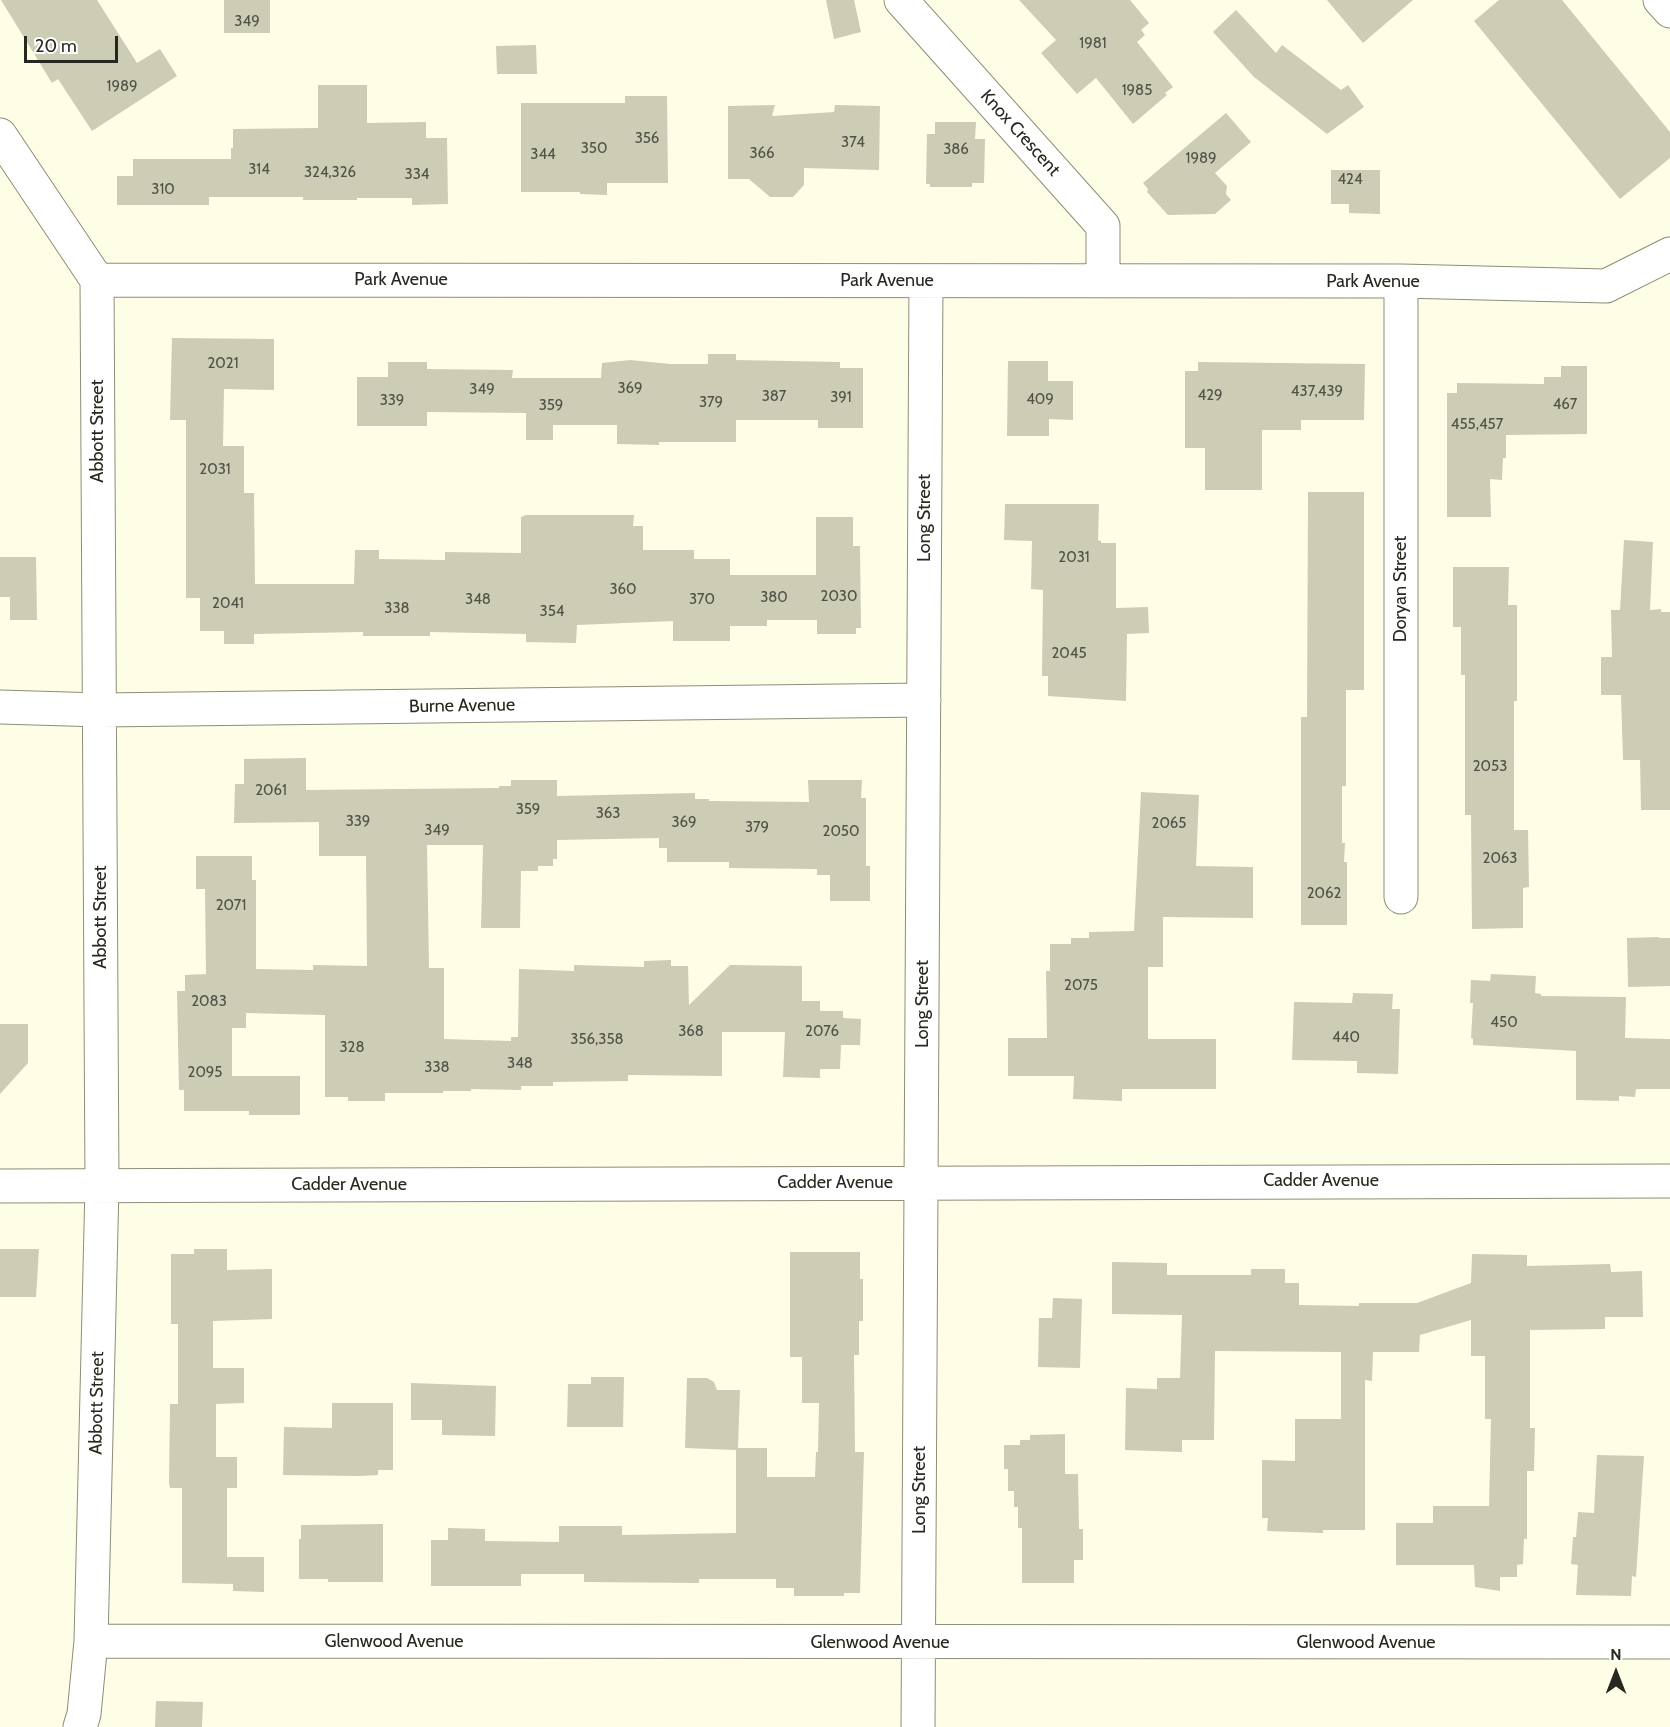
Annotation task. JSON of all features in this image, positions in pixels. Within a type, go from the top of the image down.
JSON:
[{"type":"street","name":"Knox Crescent","points":[[901,0],[1103,226],[1103,281]]},
{"type":"street","points":[[1660,0],[1670,11]]},
{"type":"street","points":[[0,135],[97,280]]},
{"type":"street","name":"Park Avenue","points":[[97,280],[1401,281],[1606,286],[1670,254]]},
{"type":"street","name":"Abbott Street","points":[[80,1727],[84,1714],[91,1641],[102,1186],[97,280]]},
{"type":"street","name":"Long Street","points":[[918,1727],[926,281]]},
{"type":"street","name":"Doryan Street","points":[[1401,281],[1401,897]]},
{"type":"street","name":"Burne Avenue","points":[[0,707],[101,710],[924,700]]},
{"type":"street","name":"Cadder Avenue","points":[[0,1186],[1670,1180]]},
{"type":"street","name":"Glenwood Avenue","points":[[91,1641],[1670,1642]]},
{"type":"building","points":[[1,0],[97,0],[137,63],[160,49],[177,76],[92,131],[58,79],[52,83]]},
{"type":"building","points":[[224,0],[270,0],[270,33],[224,33]]},
{"type":"building","points":[[826,0],[854,0],[861,32],[834,39]]},
{"type":"building","points":[[1019,0],[1130,0],[1149,23],[1141,30],[1145,35],[1137,42],[1173,87],[1133,124],[1096,78],[1077,94],[1041,53],[1056,40]]},
{"type":"building","points":[[1327,0],[1413,0],[1363,43]]},
{"type":"building","points":[[1499,0],[1562,0],[1670,132],[1670,158],[1620,199],[1474,21]]},
{"type":"building","points":[[1236,10],[1276,53],[1282,45],[1341,90],[1348,85],[1364,107],[1327,134],[1254,77],[1213,32]]},
{"type":"building","points":[[536,45],[537,74],[497,74],[496,46]]},
{"type":"building","points":[[318,85],[367,85],[367,123],[426,122],[426,138],[447,138],[448,204],[412,205],[412,198],[303,200],[303,197],[209,197],[209,205],[117,205],[117,176],[133,176],[133,159],[231,159],[233,129],[318,128]]},
{"type":"building","points":[[625,96],[667,96],[668,183],[607,183],[607,195],[580,194],[580,192],[521,192],[521,103],[625,103]]},
{"type":"building","points":[[775,105],[772,116],[834,112],[835,105],[880,106],[879,170],[804,168],[804,185],[793,197],[770,197],[749,179],[728,179],[728,106]]},
{"type":"building","points":[[1226,113],[1251,142],[1215,173],[1227,186],[1226,194],[1231,200],[1215,214],[1168,215],[1147,192],[1148,189],[1143,183]]},
{"type":"building","points":[[935,122],[976,122],[975,139],[985,139],[984,183],[972,183],[972,187],[930,187],[930,184],[926,184],[927,134],[935,134]]},
{"type":"building","points":[[1331,170],[1380,170],[1380,214],[1349,213],[1349,204],[1331,204]]},
{"type":"building","points":[[172,338],[274,339],[274,390],[224,389],[223,446],[244,446],[244,493],[254,493],[255,584],[354,584],[355,550],[379,550],[379,559],[445,560],[445,552],[521,553],[521,517],[526,515],[634,515],[633,526],[643,526],[643,550],[694,550],[694,559],[730,559],[730,575],[816,575],[816,517],[853,517],[853,546],[860,546],[861,628],[856,628],[856,634],[817,634],[817,620],[767,620],[767,626],[730,626],[730,641],[673,641],[673,621],[577,625],[576,643],[526,642],[526,634],[430,632],[430,636],[363,636],[363,632],[254,634],[254,644],[224,644],[224,631],[200,631],[200,598],[186,598],[186,420],[170,420]]},
{"type":"building","points":[[708,354],[736,354],[736,360],[840,362],[840,368],[863,368],[863,428],[818,428],[818,420],[736,420],[736,442],[659,442],[659,445],[617,444],[617,425],[553,425],[553,440],[526,440],[526,413],[427,412],[427,426],[357,426],[357,377],[388,377],[388,362],[427,362],[427,369],[513,370],[512,378],[601,378],[602,363],[630,360],[670,364],[708,364]]},
{"type":"building","points":[[1008,361],[1048,361],[1048,381],[1073,381],[1073,420],[1049,419],[1049,436],[1007,436]]},
{"type":"building","points":[[1198,362],[1365,364],[1364,420],[1301,420],[1301,430],[1262,430],[1262,490],[1205,490],[1205,448],[1185,448],[1185,371],[1198,371]]},
{"type":"building","points":[[1561,366],[1587,366],[1587,434],[1506,435],[1506,458],[1503,458],[1502,480],[1490,479],[1491,517],[1447,517],[1447,393],[1457,393],[1457,383],[1544,384],[1544,377],[1561,377]]},
{"type":"building","points":[[1308,492],[1364,492],[1364,690],[1346,690],[1346,786],[1342,786],[1342,843],[1345,843],[1344,862],[1347,862],[1347,925],[1301,925],[1301,717],[1307,717]]},
{"type":"building","points":[[1005,504],[1099,504],[1098,540],[1101,543],[1116,543],[1116,608],[1148,607],[1149,633],[1127,634],[1126,701],[1048,696],[1048,676],[1042,676],[1043,590],[1031,589],[1032,541],[1004,540]]},
{"type":"building","points":[[1624,540],[1653,542],[1650,610],[1661,609],[1661,612],[1670,612],[1670,810],[1641,810],[1640,760],[1623,760],[1621,695],[1601,695],[1601,657],[1612,657],[1611,610],[1620,610]]},
{"type":"building","points":[[0,557],[36,557],[37,620],[10,620],[10,597],[0,597]]},
{"type":"building","points":[[1453,567],[1509,567],[1508,605],[1517,605],[1514,830],[1528,830],[1529,887],[1523,888],[1523,928],[1472,929],[1471,815],[1465,815],[1465,675],[1461,675],[1461,627],[1453,627]]},
{"type":"building","points":[[306,758],[306,790],[499,788],[499,786],[511,786],[511,780],[557,780],[557,796],[695,793],[695,799],[709,799],[709,801],[809,802],[808,780],[862,780],[861,798],[866,798],[866,866],[870,866],[870,901],[830,901],[830,875],[817,875],[817,869],[729,868],[729,862],[667,862],[667,848],[659,848],[659,838],[557,840],[557,859],[553,859],[553,866],[538,866],[538,871],[521,871],[520,928],[481,928],[483,845],[427,845],[429,968],[444,968],[444,1039],[511,1041],[511,1037],[518,1037],[519,969],[574,971],[574,965],[644,967],[644,961],[671,960],[671,966],[688,966],[689,1005],[730,965],[802,966],[802,1001],[820,1001],[820,1011],[843,1011],[843,1018],[861,1019],[860,1045],[841,1045],[840,1069],[820,1069],[820,1078],[783,1077],[785,1032],[722,1032],[722,1076],[628,1075],[628,1081],[553,1082],[553,1086],[521,1086],[521,1090],[471,1089],[471,1091],[443,1091],[443,1093],[385,1093],[385,1101],[348,1101],[348,1097],[325,1097],[325,1015],[246,1013],[246,1028],[232,1028],[232,1076],[300,1076],[300,1115],[249,1115],[249,1111],[184,1111],[184,1090],[179,1090],[177,991],[185,991],[185,975],[206,974],[205,889],[196,889],[196,856],[252,856],[252,880],[256,880],[256,969],[313,970],[313,965],[367,966],[366,856],[319,856],[319,822],[234,823],[235,784],[244,784],[244,759]]},
{"type":"building","points":[[1141,792],[1199,795],[1196,866],[1253,867],[1253,918],[1163,917],[1163,967],[1148,967],[1148,1039],[1216,1039],[1216,1089],[1122,1089],[1122,1101],[1073,1099],[1074,1076],[1008,1076],[1008,1038],[1047,1038],[1046,971],[1050,971],[1050,944],[1071,944],[1071,938],[1089,938],[1089,932],[1134,931]]},
{"type":"building","points":[[1627,938],[1670,938],[1670,986],[1628,987]]},
{"type":"building","points":[[1491,974],[1536,976],[1535,993],[1541,996],[1626,997],[1625,1038],[1670,1039],[1670,1089],[1636,1089],[1635,1097],[1619,1096],[1619,1101],[1576,1100],[1576,1051],[1473,1045],[1471,980],[1490,981]]},
{"type":"building","points":[[1353,993],[1393,994],[1392,1009],[1400,1009],[1398,1074],[1357,1073],[1357,1061],[1292,1060],[1294,1002],[1352,1003]]},
{"type":"building","points":[[0,1024],[28,1024],[28,1063],[0,1094]]},
{"type":"building","points":[[0,1249],[39,1249],[36,1297],[0,1297]]},
{"type":"building","points":[[194,1249],[227,1249],[227,1270],[272,1269],[272,1319],[213,1321],[213,1368],[244,1368],[244,1403],[216,1404],[216,1457],[237,1457],[237,1488],[227,1488],[227,1557],[264,1557],[264,1592],[233,1591],[233,1584],[182,1583],[182,1488],[170,1488],[169,1483],[170,1404],[178,1404],[178,1324],[171,1324],[171,1254],[194,1254]]},
{"type":"building","points":[[790,1252],[860,1252],[860,1279],[863,1279],[863,1321],[859,1321],[859,1355],[854,1355],[855,1452],[864,1452],[860,1593],[844,1593],[844,1596],[794,1596],[794,1588],[776,1588],[776,1579],[699,1579],[699,1583],[584,1582],[584,1574],[521,1574],[521,1586],[431,1586],[431,1540],[448,1540],[448,1528],[485,1529],[485,1541],[559,1542],[559,1526],[622,1526],[622,1535],[736,1533],[736,1450],[685,1448],[687,1378],[707,1378],[714,1382],[717,1390],[740,1390],[738,1448],[767,1448],[767,1477],[815,1477],[819,1403],[802,1403],[802,1357],[790,1357]]},
{"type":"building","points":[[1472,1254],[1527,1255],[1527,1266],[1610,1264],[1611,1272],[1642,1271],[1643,1317],[1605,1317],[1605,1329],[1530,1330],[1530,1428],[1535,1428],[1534,1471],[1527,1471],[1527,1539],[1524,1539],[1523,1564],[1517,1565],[1517,1577],[1500,1577],[1500,1591],[1475,1587],[1474,1565],[1396,1565],[1396,1523],[1433,1523],[1433,1506],[1489,1506],[1491,1419],[1485,1419],[1485,1356],[1471,1356],[1471,1320],[1420,1335],[1419,1352],[1373,1352],[1372,1381],[1365,1380],[1365,1530],[1323,1530],[1323,1533],[1267,1531],[1268,1518],[1262,1518],[1262,1460],[1295,1461],[1295,1419],[1341,1419],[1341,1352],[1215,1351],[1214,1440],[1182,1440],[1182,1452],[1125,1450],[1126,1388],[1157,1389],[1157,1378],[1180,1378],[1182,1315],[1112,1314],[1112,1262],[1167,1263],[1167,1275],[1251,1275],[1251,1269],[1285,1269],[1285,1283],[1299,1283],[1299,1305],[1359,1306],[1359,1303],[1417,1303],[1471,1283]]},
{"type":"building","points":[[1053,1298],[1082,1299],[1080,1368],[1038,1367],[1039,1318],[1052,1318]]},
{"type":"building","points":[[591,1377],[624,1377],[623,1427],[567,1427],[568,1384],[591,1384]]},
{"type":"building","points":[[411,1383],[496,1386],[495,1436],[442,1435],[442,1420],[411,1420]]},
{"type":"building","points":[[332,1403],[393,1403],[393,1470],[378,1470],[378,1475],[359,1476],[283,1475],[284,1427],[332,1428]]},
{"type":"building","points":[[1065,1434],[1065,1474],[1078,1474],[1079,1529],[1083,1529],[1083,1560],[1074,1560],[1074,1583],[1022,1583],[1022,1528],[1018,1528],[1018,1507],[1014,1507],[1014,1491],[1008,1491],[1008,1469],[1004,1469],[1004,1445],[1020,1445],[1020,1440],[1030,1440],[1030,1435]]},
{"type":"building","points":[[1597,1455],[1644,1456],[1636,1577],[1632,1576],[1631,1596],[1576,1595],[1578,1565],[1571,1564],[1573,1537],[1576,1537],[1578,1512],[1594,1513]]},
{"type":"building","points":[[383,1524],[383,1582],[328,1582],[328,1579],[299,1579],[301,1525]]},
{"type":"building","points":[[156,1701],[203,1702],[202,1727],[155,1727]]}]
